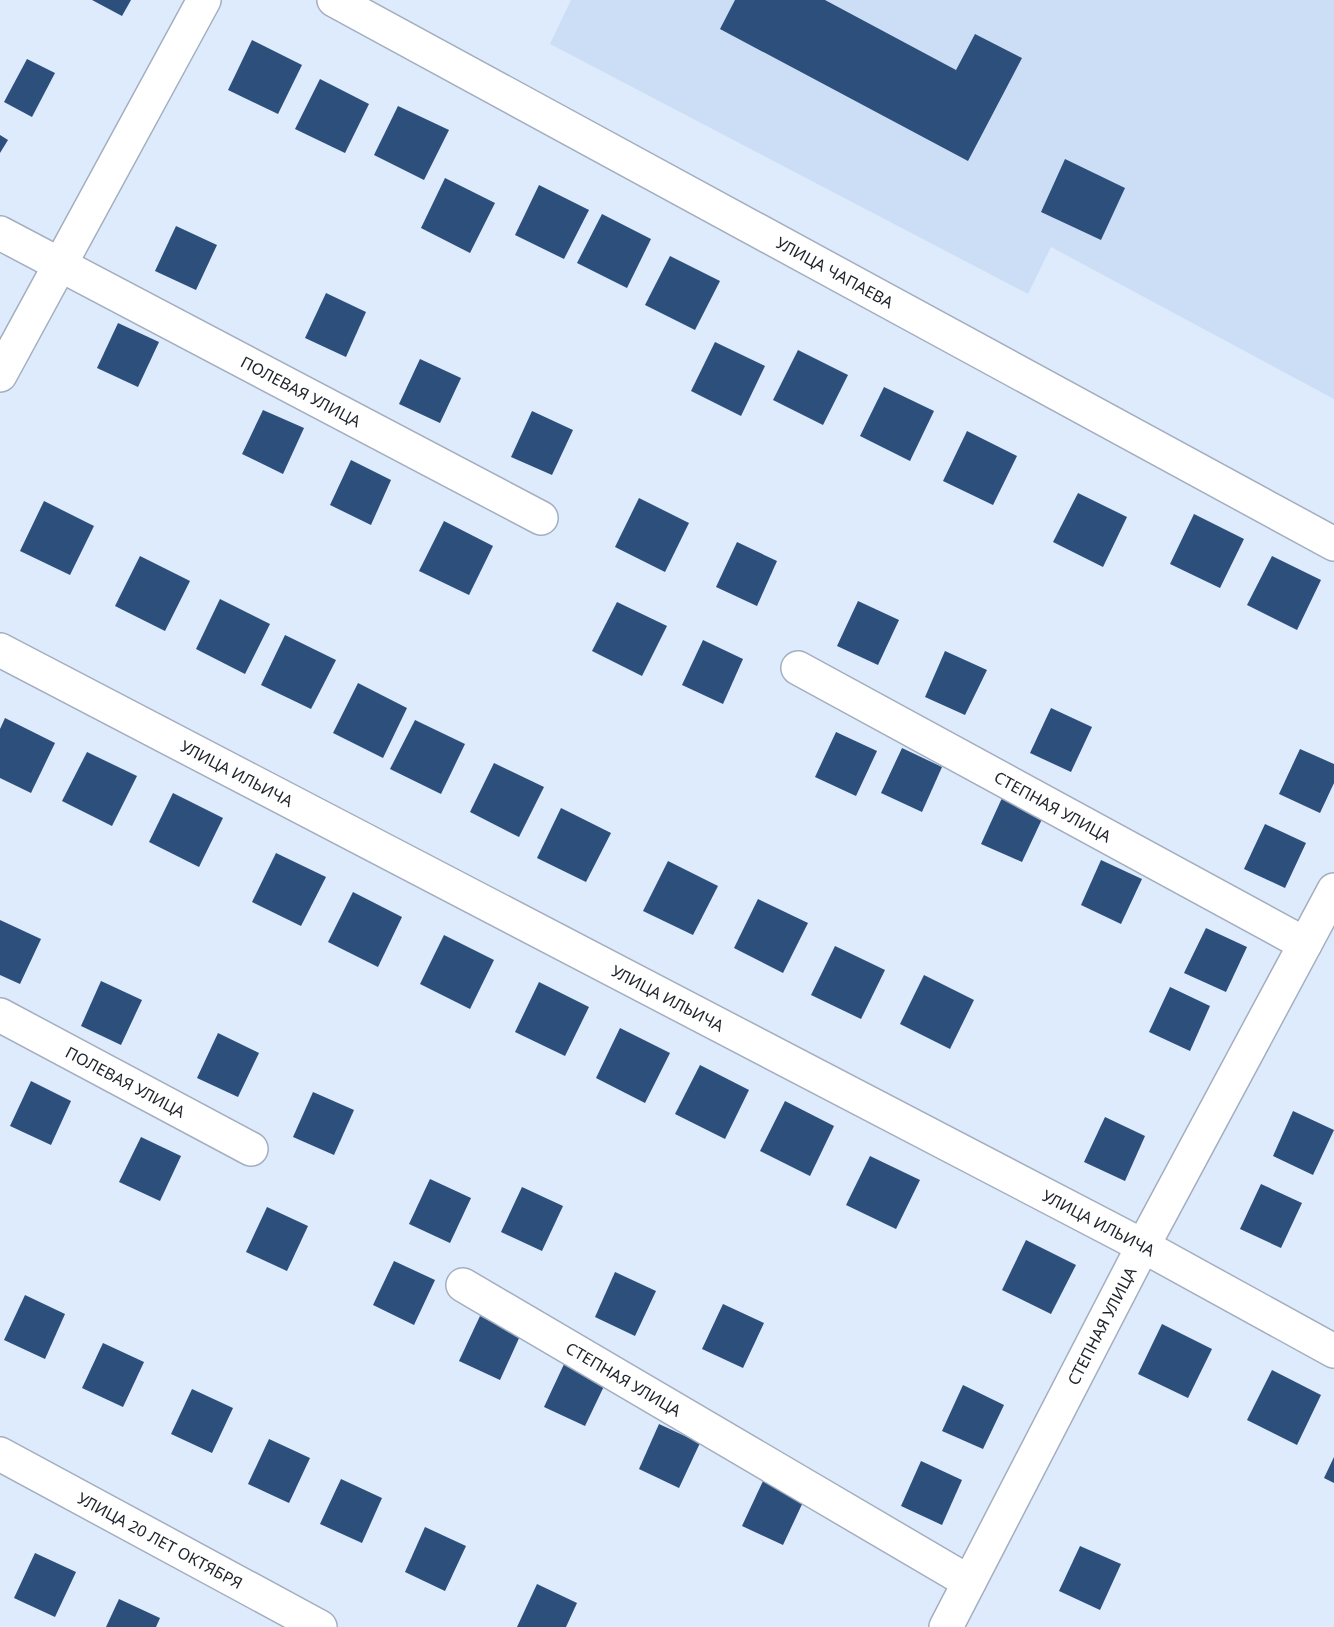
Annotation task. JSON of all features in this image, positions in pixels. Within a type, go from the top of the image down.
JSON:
[{"type":"street","points":[[0,375],[204,0]]},
{"type":"street","name":"УЛИЦА ЧАПАЕВА","points":[[334,0],[1334,544]]},
{"type":"street","name":"ПОЛЕВАЯ УЛИЦА","points":[[0,233],[541,518]]},
{"type":"street","name":"УЛИЦА ИЛЬИЧА","points":[[0,650],[1143,1246],[1334,1351]]},
{"type":"street","name":"СТЕПНАЯ УЛИЦА","points":[[798,668],[1305,944]]},
{"type":"street","name":"СТЕПНАЯ УЛИЦА","points":[[946,1627],[1143,1246],[1334,890]]},
{"type":"street","name":"ПОЛЕВАЯ УЛИЦА","points":[[0,1015],[251,1149]]},
{"type":"street","name":"СТЕПНАЯ УЛИЦА","points":[[463,1285],[969,1582]]},
{"type":"street","name":"УЛИЦА 20 ЛЕТ ОКТЯБРЯ","points":[[0,1454],[320,1627]]},
{"type":"shaded area","points":[[571,0],[1334,0],[1334,399],[1051,247],[1028,294],[550,44]]},
{"type":"building","points":[[92,0],[131,0],[122,16]]},
{"type":"building","points":[[735,0],[825,0],[956,70],[975,34],[1022,58],[968,161],[720,29]]},
{"type":"building","points":[[252,40],[302,65],[278,114],[228,90]]},
{"type":"building","points":[[27,59],[55,73],[32,117],[4,102]]},
{"type":"building","points":[[320,79],[369,104],[345,153],[295,129]]},
{"type":"building","points":[[398,106],[449,130],[424,180],[374,155]]},
{"type":"building","points":[[0,135],[8,140],[0,153]]},
{"type":"building","points":[[1065,159],[1125,188],[1101,240],[1041,212]]},
{"type":"building","points":[[445,178],[495,203],[470,253],[421,228]]},
{"type":"building","points":[[539,185],[589,210],[564,259],[515,235]]},
{"type":"building","points":[[602,214],[651,239],[627,288],[577,263]]},
{"type":"building","points":[[176,226],[217,245],[196,290],[155,271]]},
{"type":"building","points":[[670,256],[720,281],[695,330],[645,305]]},
{"type":"building","points":[[326,293],[366,312],[346,357],[305,338]]},
{"type":"building","points":[[118,323],[159,342],[138,387],[97,368]]},
{"type":"building","points":[[715,342],[765,366],[741,416],[691,391]]},
{"type":"building","points":[[798,350],[848,375],[823,425],[773,400]]},
{"type":"building","points":[[420,359],[461,378],[440,423],[399,404]]},
{"type":"building","points":[[884,387],[934,411],[910,461],[860,436]]},
{"type":"building","points":[[263,410],[304,428],[283,474],[242,454]]},
{"type":"building","points":[[532,411],[573,430],[552,475],[511,457]]},
{"type":"building","points":[[967,431],[1017,456],[993,505],[943,481]]},
{"type":"building","points":[[351,460],[391,480],[371,525],[330,505]]},
{"type":"building","points":[[1078,493],[1127,517],[1103,567],[1053,542]]},
{"type":"building","points":[[639,498],[689,523],[665,572],[615,547]]},
{"type":"building","points":[[44,501],[94,526],[70,575],[20,551]]},
{"type":"building","points":[[1194,514],[1244,539],[1220,588],[1170,564]]},
{"type":"building","points":[[444,521],[493,546],[469,595],[419,571]]},
{"type":"building","points":[[737,542],[777,561],[757,606],[716,587]]},
{"type":"building","points":[[140,556],[190,581],[165,631],[115,606]]},
{"type":"building","points":[[1272,556],[1321,580],[1297,630],[1247,605]]},
{"type":"building","points":[[220,599],[270,624],[245,674],[196,649]]},
{"type":"building","points":[[858,601],[899,620],[878,665],[837,646]]},
{"type":"building","points":[[617,602],[667,626],[642,676],[592,651]]},
{"type":"building","points":[[285,635],[336,660],[311,709],[261,685]]},
{"type":"building","points":[[703,640],[743,659],[723,704],[682,685]]},
{"type":"building","points":[[945,651],[987,670],[965,715],[925,697]]},
{"type":"building","points":[[358,683],[407,708],[383,758],[333,733]]},
{"type":"building","points":[[1051,708],[1092,727],[1071,772],[1030,753]]},
{"type":"building","points":[[5,718],[55,743],[31,793],[0,778],[0,729]]},
{"type":"building","points":[[415,720],[465,744],[441,794],[390,769]]},
{"type":"building","points":[[836,732],[877,751],[856,796],[815,777]]},
{"type":"building","points":[[902,748],[942,767],[922,812],[881,793]]},
{"type":"building","points":[[1300,749],[1334,764],[1334,783],[1320,813],[1279,794]]},
{"type":"building","points":[[87,752],[137,776],[112,826],[62,801]]},
{"type":"building","points":[[494,763],[544,787],[519,837],[470,812]]},
{"type":"building","points":[[173,793],[223,818],[199,867],[149,842]]},
{"type":"building","points":[[1002,798],[1043,817],[1022,862],[981,844]]},
{"type":"building","points":[[561,808],[611,833],[586,882],[537,858]]},
{"type":"building","points":[[1265,824],[1306,843],[1285,888],[1244,869]]},
{"type":"building","points":[[276,853],[326,877],[301,926],[252,902]]},
{"type":"building","points":[[1101,860],[1142,879],[1121,924],[1081,905]]},
{"type":"building","points":[[668,861],[718,886],[693,935],[643,911]]},
{"type":"building","points":[[353,892],[402,917],[378,967],[328,942]]},
{"type":"building","points":[[758,899],[808,923],[783,973],[734,948]]},
{"type":"building","points":[[0,920],[41,939],[20,984],[0,975]]},
{"type":"building","points":[[1206,928],[1247,947],[1226,992],[1184,973]]},
{"type":"building","points":[[444,935],[494,960],[470,1009],[420,984]]},
{"type":"building","points":[[835,946],[885,970],[861,1019],[811,995]]},
{"type":"building","points":[[924,975],[974,1000],[950,1049],[900,1024]]},
{"type":"building","points":[[101,981],[142,1000],[121,1045],[81,1026]]},
{"type":"building","points":[[539,982],[589,1007],[565,1056],[515,1032]]},
{"type":"building","points":[[1170,987],[1210,1006],[1190,1051],[1149,1032]]},
{"type":"building","points":[[620,1028],[670,1053],[645,1103],[596,1078]]},
{"type":"building","points":[[218,1033],[259,1053],[238,1097],[197,1078]]},
{"type":"building","points":[[700,1065],[749,1090],[725,1139],[675,1114]]},
{"type":"building","points":[[31,1081],[71,1101],[51,1145],[10,1126]]},
{"type":"building","points":[[313,1092],[354,1110],[334,1155],[293,1137]]},
{"type":"building","points":[[785,1101],[834,1126],[810,1176],[760,1151]]},
{"type":"building","points":[[1293,1111],[1334,1130],[1313,1175],[1273,1156]]},
{"type":"building","points":[[1105,1117],[1145,1136],[1125,1181],[1084,1162]]},
{"type":"building","points":[[141,1137],[181,1156],[160,1201],[119,1182]]},
{"type":"building","points":[[870,1156],[920,1180],[896,1229],[846,1205]]},
{"type":"building","points":[[430,1179],[471,1198],[450,1243],[409,1224]]},
{"type":"building","points":[[1261,1184],[1302,1203],[1281,1248],[1240,1229]]},
{"type":"building","points":[[522,1187],[563,1206],[542,1251],[501,1232]]},
{"type":"building","points":[[267,1207],[308,1226],[287,1271],[246,1252]]},
{"type":"building","points":[[1026,1240],[1076,1265],[1051,1314],[1002,1290]]},
{"type":"building","points":[[394,1261],[435,1280],[414,1325],[373,1305]]},
{"type":"building","points":[[615,1272],[656,1291],[635,1336],[595,1317]]},
{"type":"building","points":[[25,1295],[65,1314],[45,1359],[4,1340]]},
{"type":"building","points":[[723,1304],[764,1323],[743,1368],[702,1349]]},
{"type":"building","points":[[480,1316],[520,1336],[500,1380],[459,1361]]},
{"type":"building","points":[[1162,1324],[1212,1349],[1188,1398],[1138,1374]]},
{"type":"building","points":[[103,1343],[144,1362],[123,1407],[82,1388]]},
{"type":"building","points":[[565,1362],[606,1382],[585,1426],[544,1407]]},
{"type":"building","points":[[1272,1370],[1321,1395],[1297,1445],[1247,1420]]},
{"type":"building","points":[[963,1385],[1004,1405],[983,1449],[942,1431]]},
{"type":"building","points":[[192,1389],[233,1408],[212,1453],[171,1434]]},
{"type":"building","points":[[659,1424],[700,1443],[679,1488],[639,1469]]},
{"type":"building","points":[[269,1439],[310,1458],[289,1503],[248,1484]]},
{"type":"building","points":[[1334,1457],[1334,1483],[1324,1478]]},
{"type":"building","points":[[921,1461],[962,1480],[942,1525],[901,1506]]},
{"type":"building","points":[[341,1479],[382,1498],[362,1543],[320,1524]]},
{"type":"building","points":[[763,1481],[804,1500],[783,1545],[742,1526]]},
{"type":"building","points":[[425,1527],[466,1546],[445,1591],[405,1572]]},
{"type":"building","points":[[1080,1546],[1121,1564],[1100,1610],[1059,1591]]},
{"type":"building","points":[[35,1553],[76,1572],[55,1617],[14,1598]]},
{"type":"building","points":[[537,1584],[577,1603],[566,1627],[517,1627]]},
{"type":"building","points":[[119,1599],[160,1618],[156,1627],[106,1627]]}]
